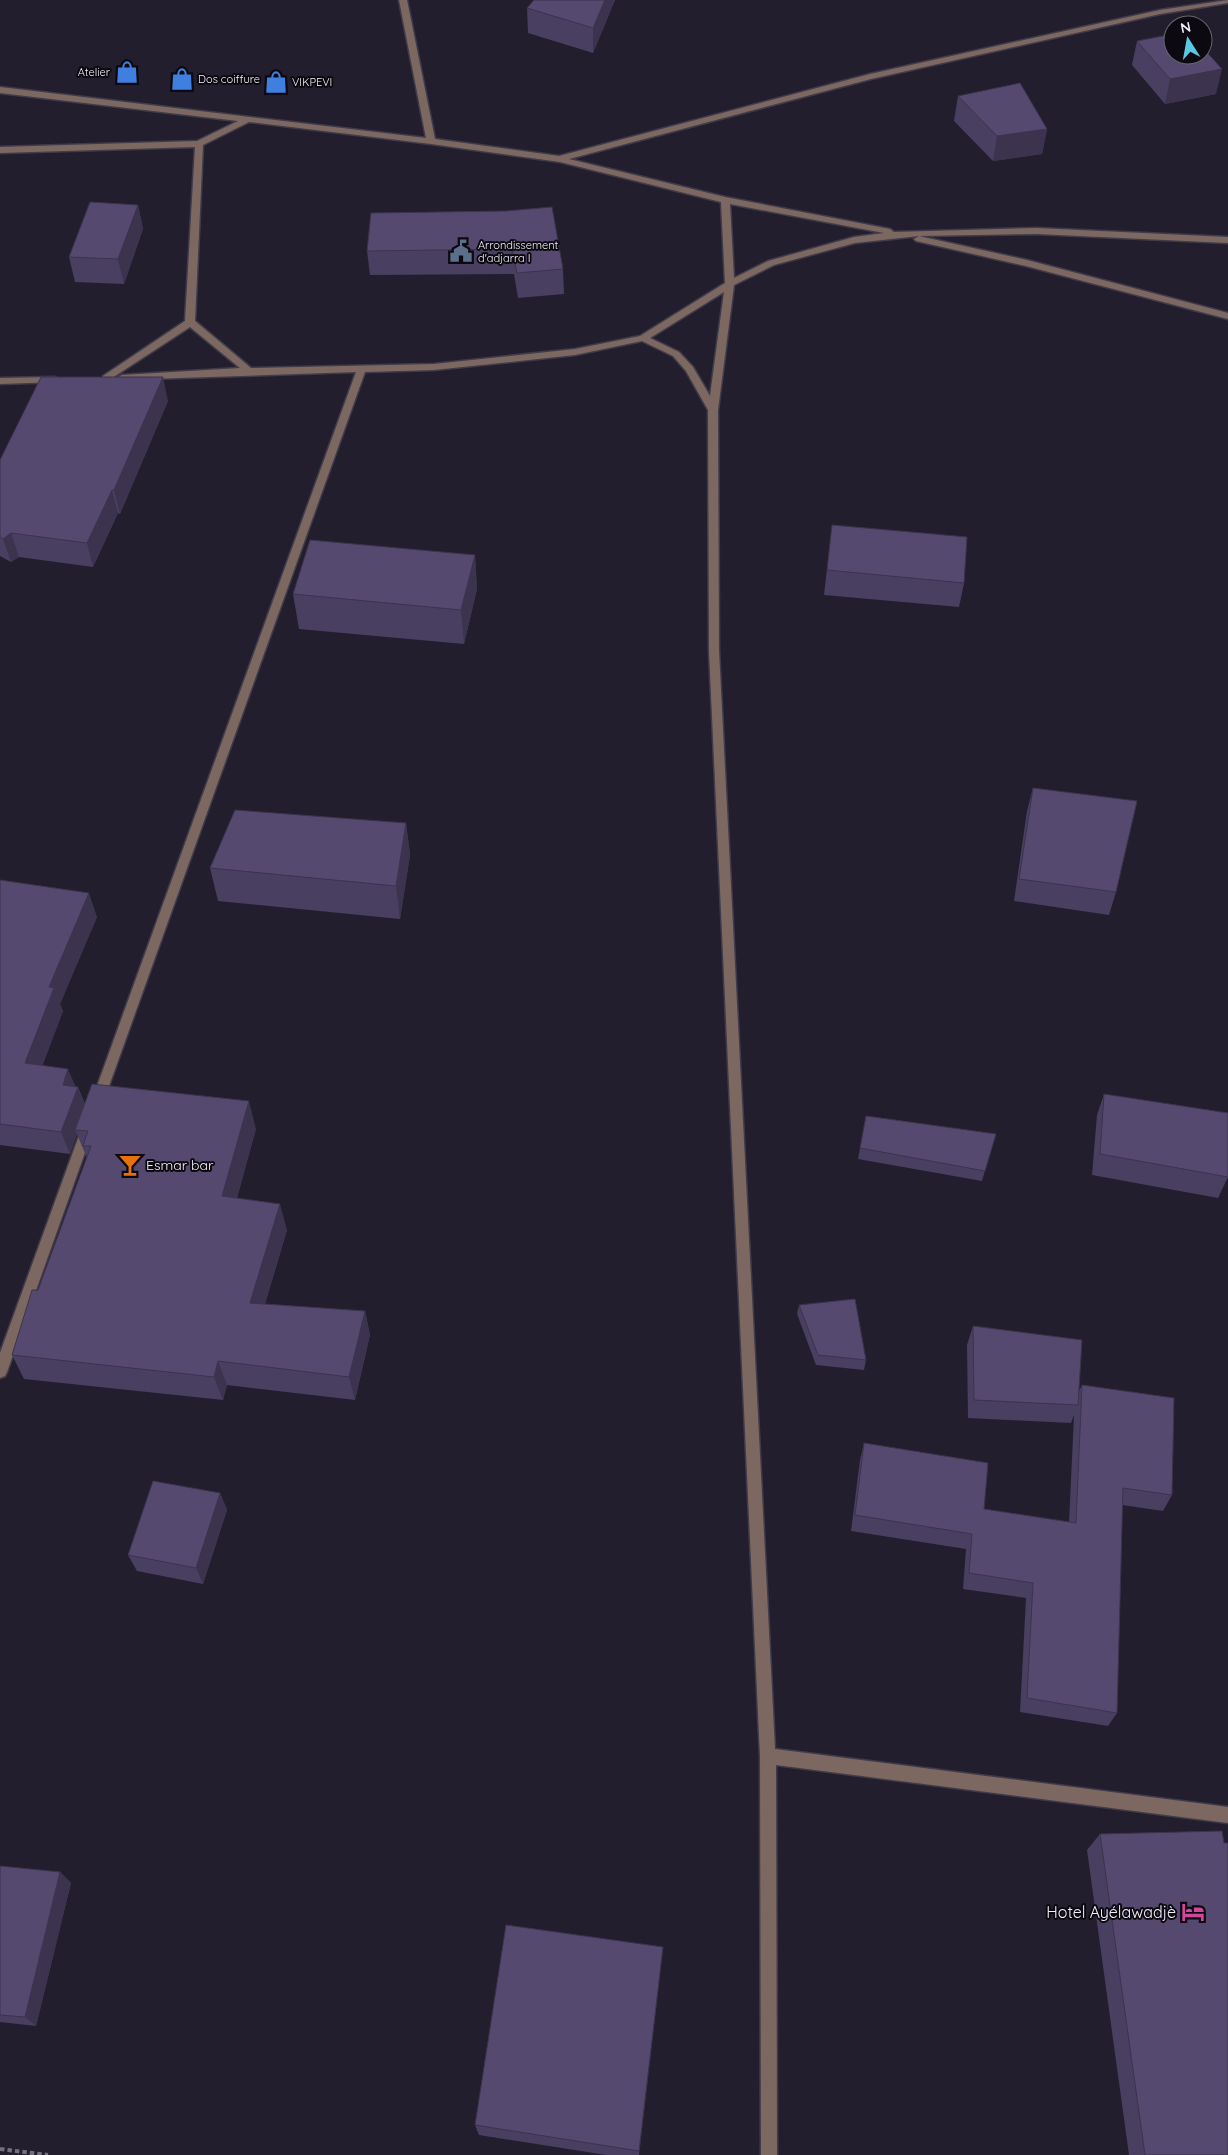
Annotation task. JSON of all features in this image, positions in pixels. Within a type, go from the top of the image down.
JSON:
[{"type":"street","points":[[403,0],[431,141]]},
{"type":"street","points":[[560,159],[870,77],[1160,12],[1228,1]]},
{"type":"street","points":[[0,90],[431,141],[560,159],[725,200],[901,234],[1027,263],[1228,316]]},
{"type":"street","points":[[0,150],[199,144],[248,119]]},
{"type":"street","points":[[190,322],[199,144]]},
{"type":"street","points":[[725,200],[730,284],[713,410],[714,661],[768,1756],[769,2155]]},
{"type":"street","points":[[190,322],[101,378],[249,371],[434,368],[575,352],[643,338],[730,284],[771,263],[854,240],[901,234],[1037,231],[1228,240]]},
{"type":"street","points":[[190,322],[249,371]]},
{"type":"street","points":[[643,338],[676,354],[690,369],[713,410]]},
{"type":"street","points":[[0,1372],[361,370]]},
{"type":"street","points":[[0,381],[68,379]]},
{"type":"street","points":[[768,1756],[1228,1815]]},
{"type":"path","points":[[0,2149],[48,2155]]},
{"type":"building","points":[[534,0],[605,0],[593,28],[527,8]]},
{"type":"building","points":[[1163,36],[1163,65],[1213,65],[1213,59],[1222,69],[1170,79],[1137,41]]},
{"type":"building","points":[[1020,83],[1047,129],[997,136],[958,96]]},
{"type":"building","points":[[90,202],[138,205],[118,259],[69,257]]},
{"type":"building","points":[[552,207],[563,269],[517,273],[512,249],[367,251],[371,213],[506,211]]},
{"type":"building","points":[[41,377],[163,377],[114,490],[112,490],[87,543],[11,533],[3,539],[0,537],[0,460]]},
{"type":"building","points":[[832,525],[967,537],[964,583],[827,570]]},
{"type":"building","points":[[310,540],[475,555],[461,610],[293,594]]},
{"type":"building","points":[[1033,788],[1137,801],[1116,892],[1019,879]]},
{"type":"building","points":[[235,810],[406,823],[396,886],[210,868]]},
{"type":"building","points":[[0,880],[89,893],[49,987],[54,988],[25,1063],[68,1069],[63,1085],[78,1087],[61,1132],[0,1124]]},
{"type":"building","points":[[92,1084],[249,1101],[222,1196],[280,1204],[250,1303],[365,1311],[349,1377],[218,1361],[214,1377],[12,1355],[32,1290],[38,1290],[91,1146],[83,1146],[88,1131],[75,1130]]},
{"type":"building","points":[[1104,1094],[1228,1113],[1228,1177],[1100,1154]]},
{"type":"building","points":[[866,1116],[996,1134],[985,1171],[860,1148]]},
{"type":"building","points":[[855,1299],[866,1360],[818,1355],[799,1305]]},
{"type":"building","points":[[973,1326],[1082,1340],[1078,1405],[974,1400]]},
{"type":"building","points":[[1082,1385],[1174,1398],[1172,1495],[1123,1488],[1117,1713],[1027,1698],[1033,1583],[969,1573],[972,1534],[855,1515],[864,1443],[988,1463],[984,1509],[1076,1523]]},
{"type":"building","points":[[153,1481],[220,1493],[196,1568],[128,1555]]},
{"type":"building","points":[[1222,1831],[1224,1843],[1228,1843],[1228,2155],[1145,2155],[1100,1834]]},
{"type":"building","points":[[0,1866],[60,1872],[25,2017],[0,2015]]},
{"type":"building","points":[[506,1925],[663,1947],[639,2151],[475,2125]]},
{"type":"place","name":"Atelier","points":[[127,72]]},
{"type":"place","name":"Dos coiffure","points":[[182,79]]},
{"type":"place","name":"VIKPEVI","points":[[276,82]]},
{"type":"place","name":"Arrondissement d'adjarra I","points":[[461,251]]},
{"type":"place","name":"Esmar bar","points":[[130,1165]]},
{"type":"place","name":"Hotel Ayélawadjè","points":[[1193,1912]]}]
